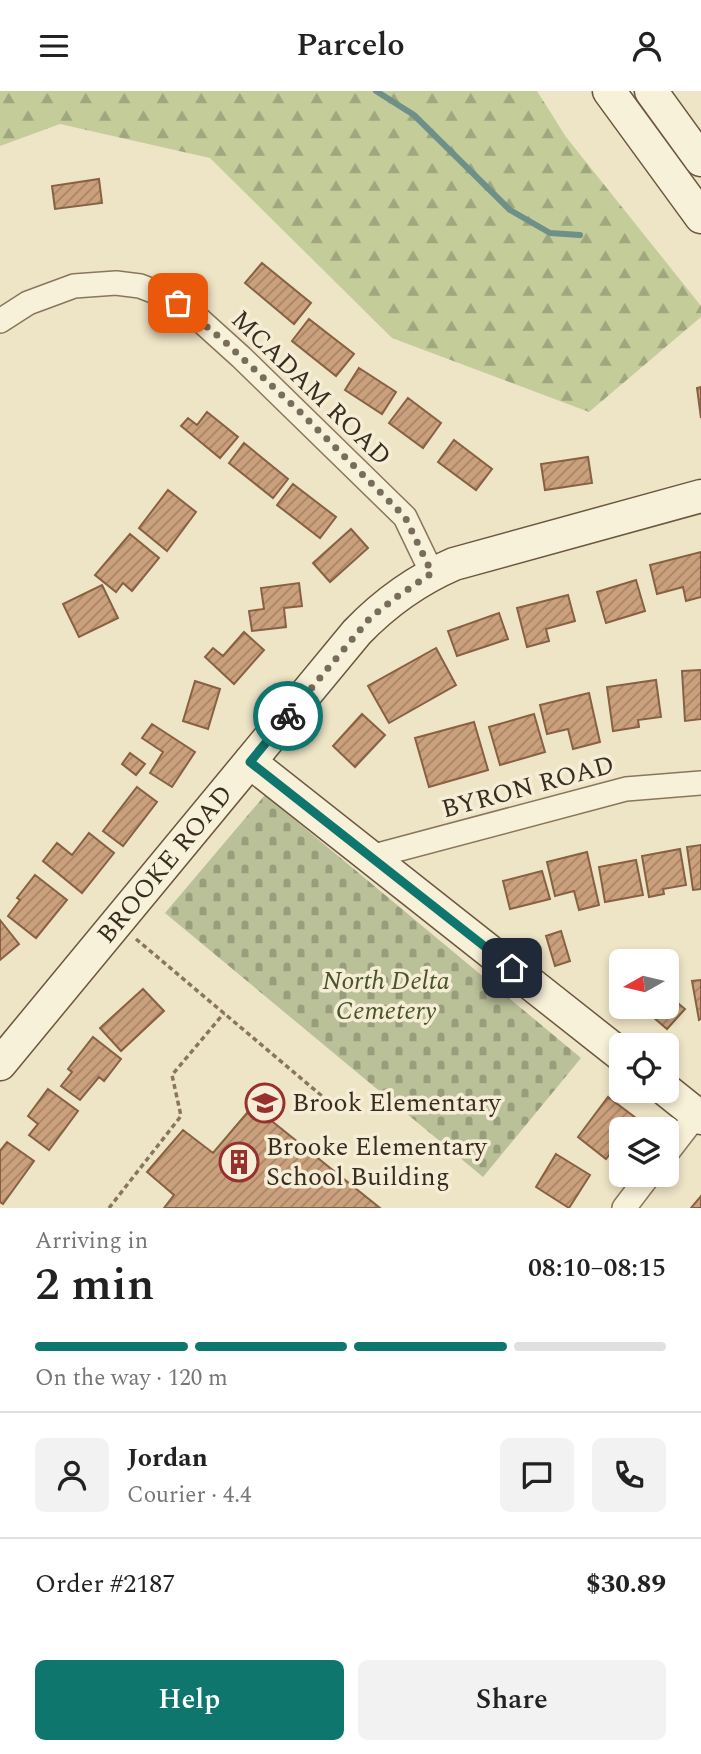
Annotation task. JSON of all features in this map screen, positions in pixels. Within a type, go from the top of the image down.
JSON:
[{"type":"street","points":[[609,91],[701,217]]},
{"type":"street","points":[[650,91],[701,160]]},
{"type":"street","name":"MCADAM ROAD","points":[[0,321],[28,303],[74,286],[116,283],[140,286],[166,296],[190,311],[241,357],[405,517],[432,573]]},
{"type":"street","name":"BROOKE ROAD","points":[[0,1063],[370,618],[432,573],[472,558],[701,496]]},
{"type":"street","points":[[250,762],[609,1046]]},
{"type":"street","name":"BYRON ROAD","points":[[370,857],[626,789],[701,783]]},
{"type":"street","points":[[679,1099],[699,1114],[679,1138]]},
{"type":"street","points":[[624,1208],[640,1187]]},
{"type":"path","points":[[134,938],[335,1107]]},
{"type":"path","points":[[108,1208],[181,1116],[172,1075],[224,1013]]},
{"type":"green space","points":[[0,91],[537,91],[566,137],[701,306],[701,317],[589,412],[392,338],[210,158],[60,124],[0,146]]},
{"type":"green space","name":"North Delta Cemetery","points":[[265,795],[581,1058],[483,1177],[165,913]]},
{"type":"building","points":[[99,179],[102,203],[55,209],[52,186]]},
{"type":"building","points":[[262,263],[311,303],[294,324],[245,283]]},
{"type":"building","points":[[309,319],[354,354],[336,376],[292,341]]},
{"type":"building","points":[[359,368],[396,392],[382,414],[345,390]]},
{"type":"building","points":[[701,387],[701,418],[697,388]]},
{"type":"building","points":[[408,398],[441,423],[423,448],[389,423]]},
{"type":"building","points":[[207,412],[238,437],[220,458],[181,426],[188,418],[197,425]]},
{"type":"building","points":[[454,440],[492,469],[476,490],[438,462]]},
{"type":"building","points":[[244,443],[288,479],[273,498],[229,463]]},
{"type":"building","points":[[588,457],[592,483],[545,490],[541,464]]},
{"type":"building","points":[[293,484],[336,517],[320,538],[277,505]]},
{"type":"building","points":[[168,490],[196,512],[167,551],[139,528]]},
{"type":"building","points":[[351,529],[368,548],[330,582],[313,563]]},
{"type":"building","points":[[130,534],[159,558],[132,591],[123,583],[116,592],[95,575]]},
{"type":"building","points":[[701,552],[701,597],[686,601],[683,587],[657,594],[650,565]]},
{"type":"building","points":[[636,580],[645,611],[606,623],[597,592]]},
{"type":"building","points":[[299,583],[302,606],[284,608],[286,627],[252,631],[249,611],[264,609],[261,588]]},
{"type":"building","points":[[102,585],[118,618],[79,637],[63,604]]},
{"type":"building","points":[[568,595],[575,621],[546,629],[549,641],[527,647],[517,608]]},
{"type":"building","points":[[499,613],[508,639],[457,656],[448,631]]},
{"type":"building","points":[[244,632],[264,650],[234,684],[205,657],[213,648],[223,656]]},
{"type":"building","points":[[436,648],[456,685],[389,723],[368,686]]},
{"type":"building","points":[[701,670],[701,719],[685,721],[682,671]]},
{"type":"building","points":[[656,680],[661,717],[638,720],[639,727],[613,731],[607,687]]},
{"type":"building","points":[[195,681],[220,689],[208,729],[183,721]]},
{"type":"building","points":[[589,693],[600,742],[573,749],[568,729],[547,734],[540,705]]},
{"type":"building","points":[[362,714],[385,735],[355,767],[333,746]]},
{"type":"building","points":[[534,714],[545,752],[500,765],[489,727]]},
{"type":"building","points":[[474,722],[488,770],[429,787],[415,738]]},
{"type":"building","points":[[152,724],[195,752],[172,787],[150,773],[163,752],[142,738]]},
{"type":"building","points":[[130,753],[145,764],[136,775],[122,764]]},
{"type":"building","points":[[137,787],[157,802],[123,846],[103,831]]},
{"type":"building","points":[[89,833],[114,853],[82,893],[43,861],[57,843],[72,855]]},
{"type":"building","points":[[701,845],[701,889],[693,890],[687,847]]},
{"type":"building","points":[[680,849],[686,885],[663,889],[664,894],[649,897],[642,856]]},
{"type":"building","points":[[587,852],[599,905],[579,910],[574,891],[555,896],[547,862]]},
{"type":"building","points":[[636,860],[643,895],[605,902],[599,867]]},
{"type":"building","points":[[542,871],[550,899],[510,909],[503,881]]},
{"type":"building","points":[[35,875],[67,900],[36,938],[8,916],[20,900],[17,898]]},
{"type":"building","points":[[0,920],[19,944],[0,960]]},
{"type":"building","points":[[561,931],[570,961],[555,966],[546,936]]},
{"type":"building","points":[[701,980],[701,1019],[699,1020],[692,981]]},
{"type":"building","points":[[143,989],[164,1011],[121,1051],[100,1028]]},
{"type":"building","points":[[679,1004],[685,1009],[679,1016]]},
{"type":"building","points":[[655,1019],[676,1019],[667,1029]]},
{"type":"building","points":[[93,1037],[121,1059],[104,1081],[99,1077],[80,1100],[61,1086],[72,1072],[68,1069]]},
{"type":"building","points":[[48,1089],[78,1111],[49,1150],[29,1135],[38,1124],[28,1116]]},
{"type":"building","points":[[608,1097],[609,1103],[616,1103],[635,1117],[609,1117],[609,1155],[606,1159],[578,1137]]},
{"type":"building","name":"Brooke Elementary School Building","points":[[253,1106],[380,1208],[164,1208],[174,1195],[147,1172],[183,1130],[213,1153]]},
{"type":"building","points":[[7,1142],[34,1161],[3,1204],[0,1202],[0,1151]]},
{"type":"building","points":[[556,1154],[590,1175],[569,1208],[536,1187]]},
{"type":"building","points":[[701,1196],[701,1208],[691,1208]]},
{"type":"waterway","points":[[376,91],[414,115],[510,210],[550,233],[580,235]]},
{"type":"way so far","points":[[178,303],[224,341],[300,412],[405,517],[432,573],[370,618],[288,716]]},
{"type":"place","name":"Brook Elementary","points":[[265,1103]]},
{"type":"place","name":"Brooke Elementary School Building","points":[[239,1162]]},
{"type":"route","points":[[288,716],[250,762],[512,968]]}]
